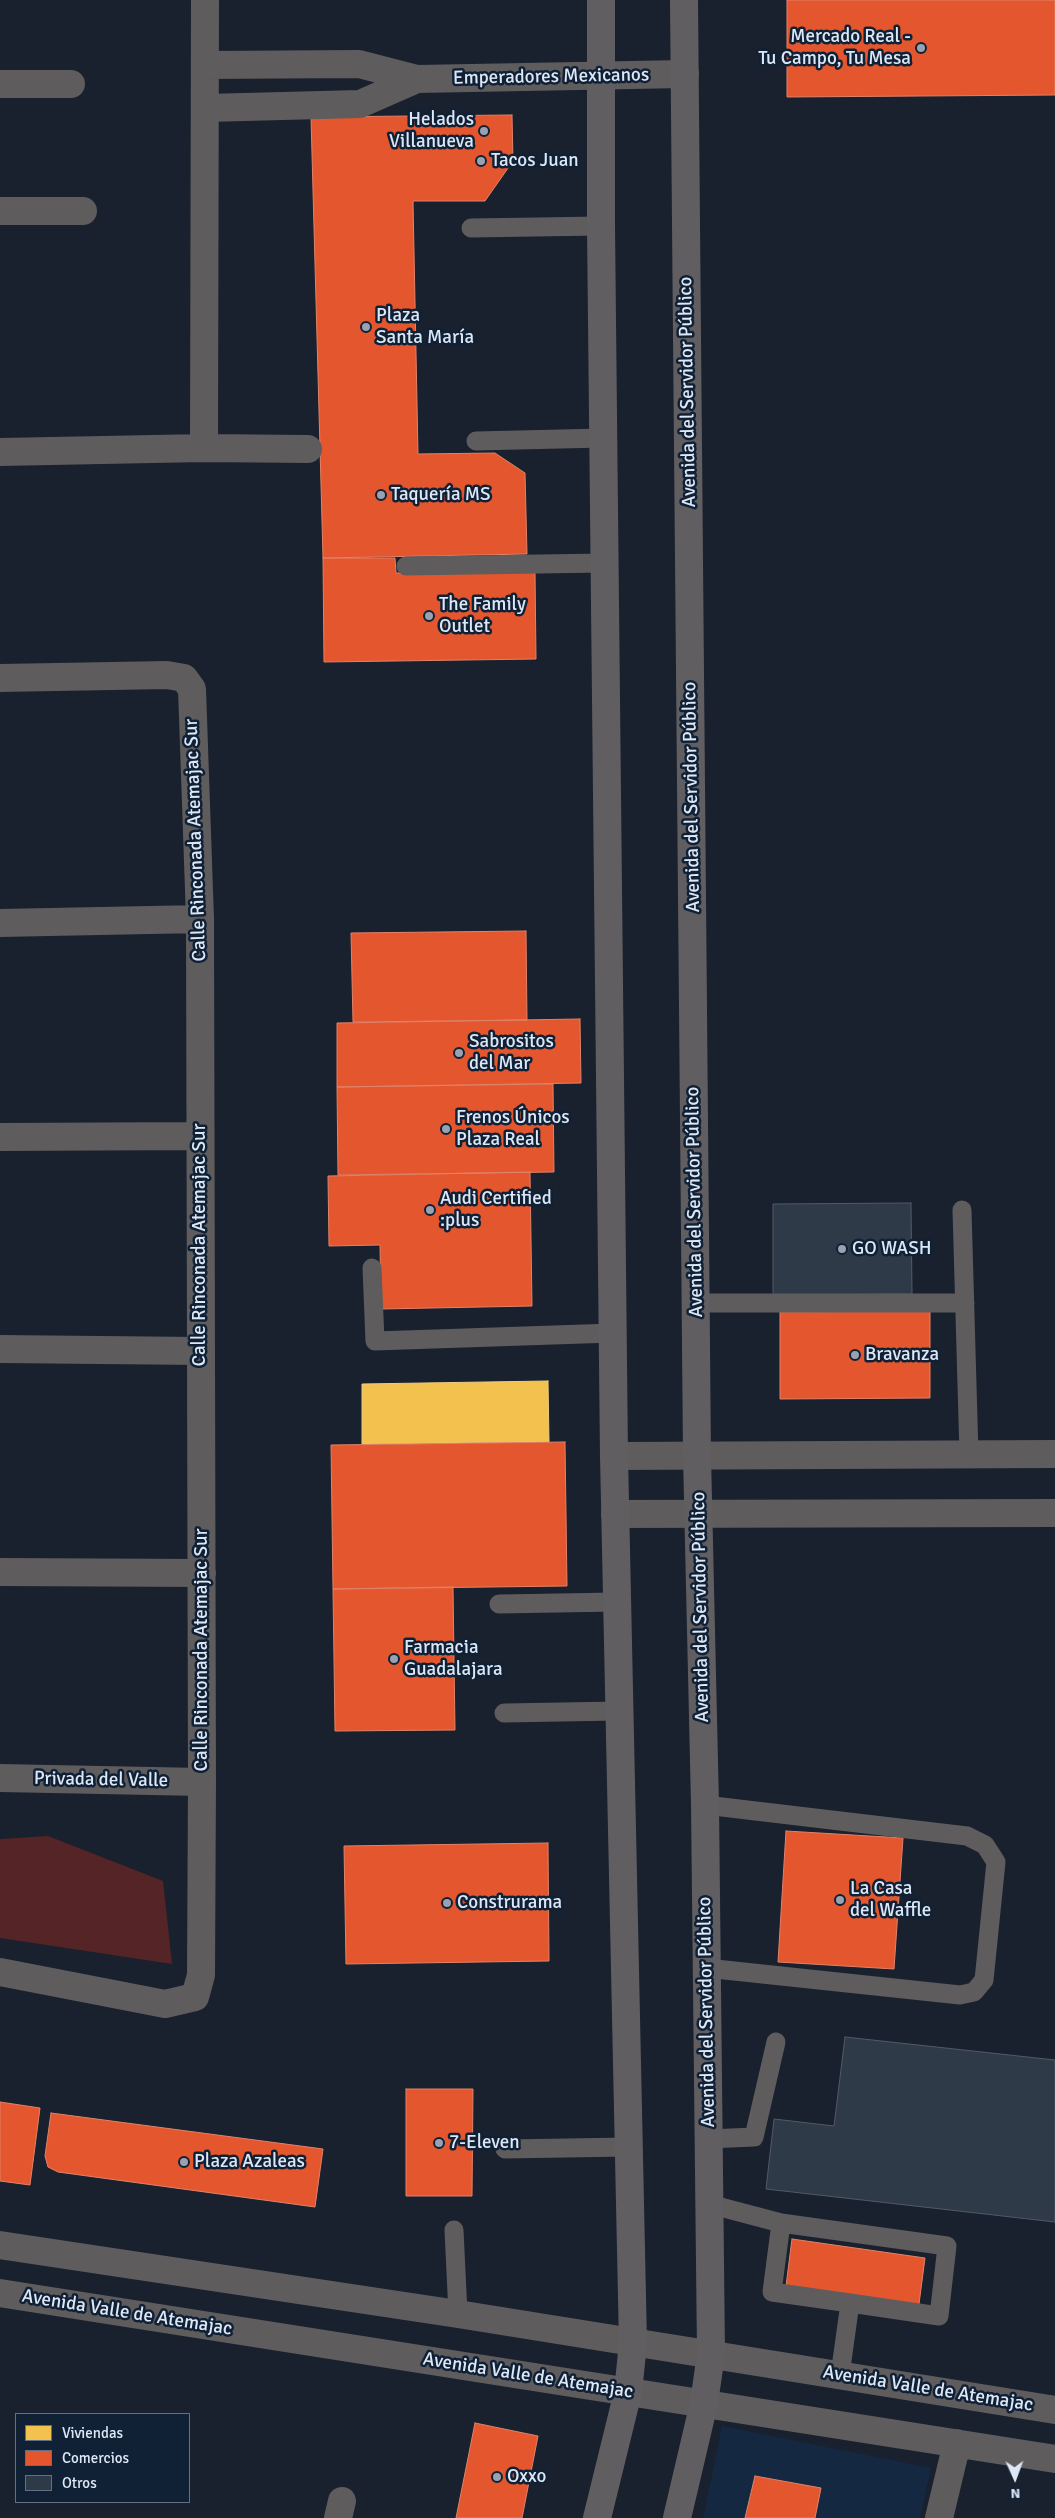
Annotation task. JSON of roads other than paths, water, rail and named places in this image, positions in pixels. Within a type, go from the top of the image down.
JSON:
[{"type":"street","points":[[204,448],[205,0]]},
{"type":"street","points":[[597,2518],[628,2392],[633,2343],[614,1456],[601,226],[601,0]]},
{"type":"street","name":"Avenida del Servidor Público","points":[[677,2518],[704,2403],[711,2354],[705,1806],[697,1456],[684,0]]},
{"type":"street","name":"Emperadores Mexicanos","points":[[206,65],[359,64],[417,79],[685,74]]},
{"type":"street","name":"Emperadores Mexicanos","points":[[206,108],[360,104],[417,79]]},
{"type":"street","points":[[0,84],[71,84]]},
{"type":"street","points":[[0,211],[83,211]]},
{"type":"street","points":[[0,452],[204,448],[308,449]]},
{"type":"street","name":"Calle Rinconada Atemajac Sur","points":[[0,678],[167,675],[184,678],[192,689],[200,919],[202,1573],[201,1975],[195,1997],[165,2004],[0,1972]]},
{"type":"street","points":[[0,923],[200,919]]},
{"type":"street","points":[[0,1137],[200,1136]]},
{"type":"street","points":[[0,1349],[200,1351]]},
{"type":"street","points":[[614,1456],[1055,1454]]},
{"type":"street","points":[[615,1514],[1055,1513]]},
{"type":"street","points":[[0,1572],[202,1573]]},
{"type":"street","name":"Privada del Valle","points":[[0,1778],[202,1782]]},
{"type":"street","name":"Avenida Valle de Atemajac","points":[[0,2245],[458,2314],[1055,2410]]},
{"type":"street","name":"Avenida Valle de Atemajac","points":[[0,2293],[1055,2459]]},
{"type":"street","points":[[940,2518],[957,2443]]},
{"type":"lane","points":[[471,228],[601,226]]},
{"type":"lane","points":[[476,441],[603,438]]},
{"type":"lane","points":[[406,566],[605,563]]},
{"type":"lane","points":[[962,1210],[969,1455]]},
{"type":"lane","points":[[372,1268],[375,1341],[613,1333]]},
{"type":"lane","points":[[696,1303],[965,1303]]},
{"type":"lane","points":[[498,1604],[616,1602]]},
{"type":"lane","points":[[504,1713],[620,1711]]},
{"type":"lane","points":[[705,1806],[967,1836],[985,1845],[996,1862],[984,1980],[974,1992],[960,1995],[706,1968]]},
{"type":"lane","points":[[708,2139],[754,2138],[776,2042]]},
{"type":"lane","points":[[505,2149],[629,2147]]},
{"type":"lane","points":[[709,2204],[781,2223],[947,2246],[939,2316],[772,2292],[781,2223]]},
{"type":"lane","points":[[454,2230],[458,2314]]},
{"type":"lane","points":[[840,2375],[850,2303]]},
{"type":"place","name":"Mercado Real - Tu Campo, Tu Mesa","points":[[921,48]]},
{"type":"place","name":"Helados Villanueva","points":[[484,131]]},
{"type":"place","name":"Tacos Juan","points":[[481,161]]},
{"type":"place","name":"Plaza Santa María","points":[[366,327]]},
{"type":"place","name":"Taquería MS","points":[[381,495]]},
{"type":"place","name":"The Family Outlet","points":[[429,616]]},
{"type":"place","name":"Sabrositos del Mar","points":[[459,1053]]},
{"type":"place","name":"Frenos Únicos Plaza Real","points":[[446,1129]]},
{"type":"place","name":"Audi Certified :plus","points":[[430,1210]]},
{"type":"place","name":"GO WASH","points":[[842,1249]]},
{"type":"place","name":"Bravanza","points":[[855,1355]]},
{"type":"place","name":"Farmacia Guadalajara","points":[[394,1659]]},
{"type":"place","name":"La Casa del Waffle","points":[[840,1900]]},
{"type":"place","name":"Construrama","points":[[447,1903]]},
{"type":"place","name":"7-Eleven","points":[[439,2143]]},
{"type":"place","name":"Plaza Azaleas","points":[[184,2162]]},
{"type":"place","name":"Oxxo","points":[[497,2477]]}]
